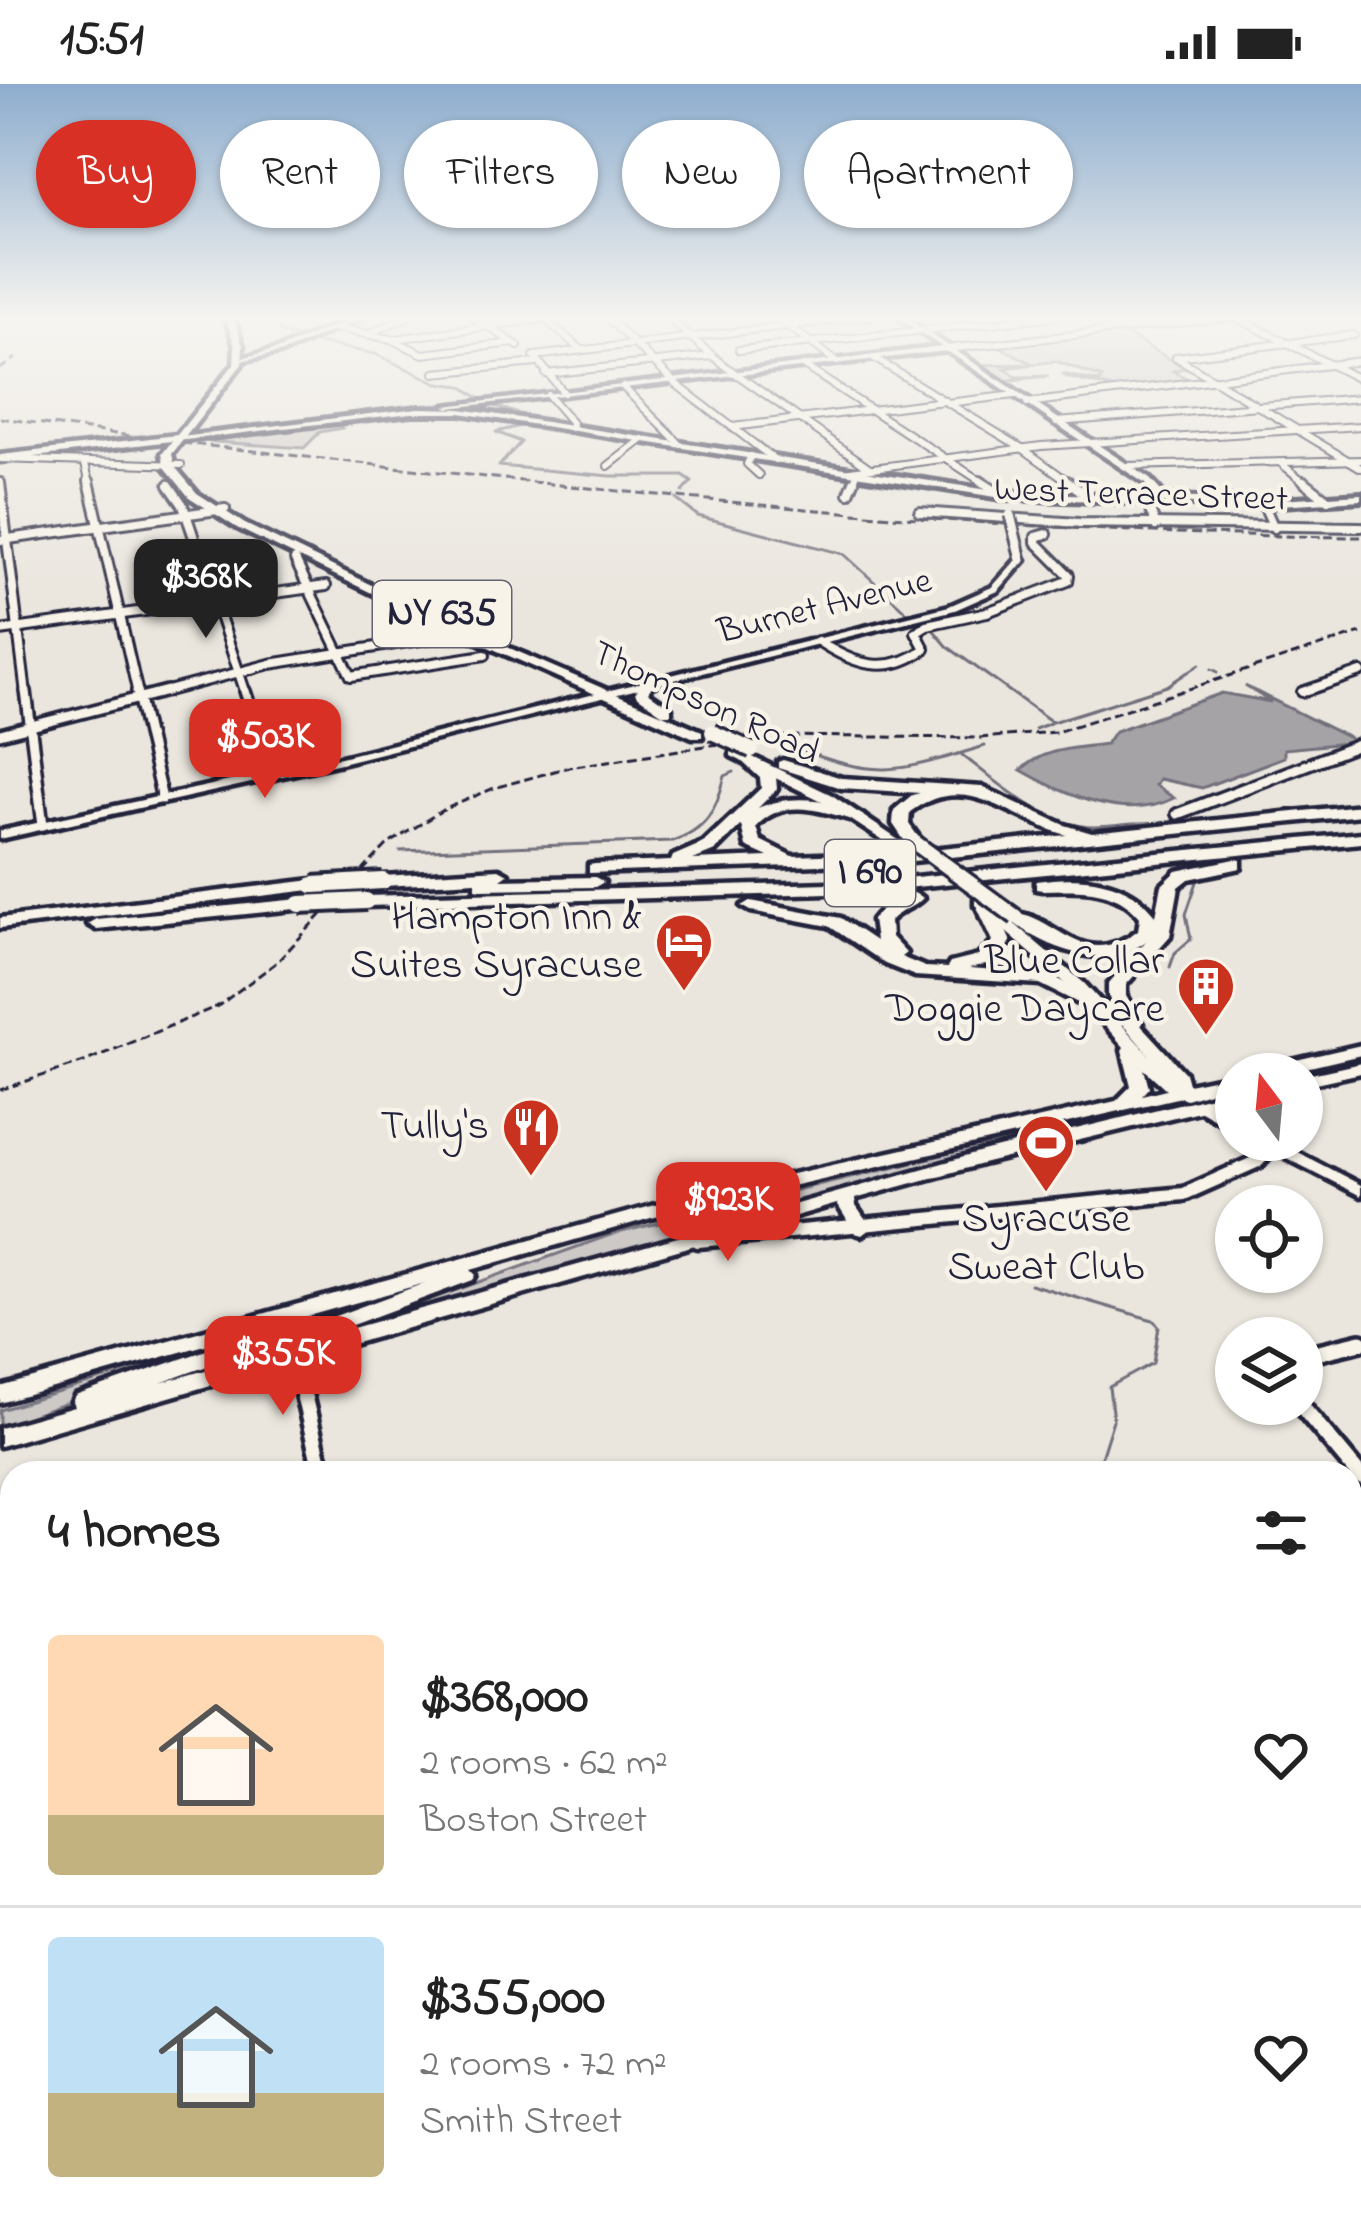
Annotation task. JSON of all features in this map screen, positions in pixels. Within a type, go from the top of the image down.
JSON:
[{"type":"highway","points":[[375,890],[670,863],[709,847],[769,789],[769,777],[744,753]]},
{"type":"highway","points":[[783,766],[841,783],[968,789],[1067,831],[1133,835]]},
{"type":"highway","points":[[907,844],[901,824],[907,804],[930,795],[959,794],[995,804],[1011,825],[995,844],[967,850]]},
{"type":"highway","points":[[845,861],[781,859],[756,847],[748,827],[758,815],[787,804],[822,806],[856,816]]},
{"type":"highway","points":[[595,869],[845,861],[1360,814]]},
{"type":"highway","name":"I 690","points":[[0,923],[227,894],[859,874],[1360,814]]},
{"type":"highway","name":"I 690","points":[[375,890],[544,898],[865,887],[1361,838]]},
{"type":"highway","points":[[544,898],[751,906],[914,898],[1361,851]]},
{"type":"highway","points":[[1129,1032],[1117,984],[1161,936],[1172,885],[1183,875],[1235,865]]},
{"type":"highway","points":[[1016,917],[1056,941],[1089,950],[1122,948],[1147,932],[1149,917],[1142,906],[1120,892],[1081,884],[1042,885]]},
{"type":"highway","name":"I 690","points":[[0,937],[309,893]]},
{"type":"highway","points":[[914,898],[881,920],[882,938],[906,958],[931,966],[960,967],[991,956],[1003,938],[983,904]]},
{"type":"highway","points":[[751,906],[835,922],[892,960],[922,972],[1044,979],[1095,1004]]},
{"type":"main road","name":"Thompson Road","points":[[197,416],[171,450],[182,484],[219,510],[401,604],[704,733],[907,844],[1129,1032]]},
{"type":"main road","points":[[0,458],[368,416]]},
{"type":"main road","points":[[498,416],[1002,495],[1263,502],[1361,497]]},
{"type":"main road","points":[[650,681],[641,693],[676,716]]},
{"type":"main road","name":"Thompson Road","points":[[610,692],[676,716],[704,733]]},
{"type":"main road","name":"Thompson Road","points":[[744,753],[783,766],[1016,917],[1129,1032],[1163,1081],[1188,1095]]},
{"type":"main road","points":[[1119,1105],[1140,1087],[1129,1032]]},
{"type":"main road","points":[[1323,1059],[1361,1050]]},
{"type":"main road","points":[[1323,1076],[1361,1068]]},
{"type":"main road","points":[[0,1395],[289,1334],[673,1244],[1215,1086]]},
{"type":"main road","points":[[0,1437],[588,1229],[1119,1105],[1215,1096]]},
{"type":"main road","points":[[846,1197],[847,1207],[862,1228]]},
{"type":"street","points":[[566,416],[571,428]]},
{"type":"street","points":[[653,416],[682,445]]},
{"type":"street","points":[[718,416],[776,460]]},
{"type":"street","points":[[797,416],[870,468]]},
{"type":"street","points":[[732,427],[817,416]]},
{"type":"street","points":[[880,416],[1002,495]]},
{"type":"street","points":[[969,416],[1091,498]]},
{"type":"street","points":[[1047,416],[1125,466],[1165,500]]},
{"type":"street","points":[[1056,422],[1130,416]]},
{"type":"street","points":[[1275,416],[1361,464]]},
{"type":"street","points":[[849,493],[854,472],[944,458],[1085,441],[1361,426]]},
{"type":"street","points":[[608,466],[643,439]]},
{"type":"street","points":[[751,456],[747,464],[759,475]]},
{"type":"street","points":[[0,458],[175,466]]},
{"type":"street","points":[[1125,466],[1349,461]]},
{"type":"street","points":[[86,464],[162,800]]},
{"type":"street","points":[[1283,465],[1328,500]]},
{"type":"street","points":[[0,483],[43,825]]},
{"type":"street","points":[[169,485],[187,517],[273,775]]},
{"type":"street","name":"Burnet Avenue","points":[[0,835],[273,775],[973,601],[1004,582],[1022,560],[1002,495]]},
{"type":"street","points":[[1146,500],[1156,526]]},
{"type":"street","points":[[1263,502],[1274,528]]},
{"type":"street","points":[[4,540],[219,510]]},
{"type":"street","name":"West Terrace Street","points":[[920,512],[1156,526],[1361,527]]},
{"type":"street","points":[[818,640],[864,668],[921,653],[925,644],[916,632],[926,625],[987,612],[1068,581],[1069,575],[1036,542],[1038,536],[1047,534]]},
{"type":"street","points":[[295,560],[351,676],[485,655]]},
{"type":"street","points":[[0,631],[326,586]]},
{"type":"street","points":[[0,734],[239,671],[452,635]]},
{"type":"street","points":[[1302,692],[1361,672]]},
{"type":"street","points":[[1177,814],[1361,744]]},
{"type":"street","name":"Thompson Road","points":[[1188,1095],[1215,1112]]},
{"type":"street","points":[[673,1244],[1184,1194],[1259,1161]]},
{"type":"street","points":[[1303,1161],[1361,1191]]},
{"type":"street","points":[[289,1334],[319,1461]]},
{"type":"street","points":[[1323,1350],[1361,1342]]},
{"type":"street","points":[[1318,1425],[1348,1461]]},
{"type":"shaded area","points":[[337,422],[342,428],[320,432],[304,448],[186,440]]},
{"type":"shaded area","points":[[1245,686],[1357,742],[1284,749],[1284,757],[1202,788],[1159,779],[1155,785],[1174,798],[1135,808],[1095,803],[1021,770],[1050,753],[1106,744],[1115,731],[1222,693],[1271,702]]},
{"type":"shaded area","points":[[1167,1101],[644,1244],[320,1339],[613,1234]]},
{"type":"shaded area","points":[[256,1335],[0,1427],[0,1410]]},
{"type":"waterway","points":[[526,416],[535,419]]},
{"type":"waterway","points":[[529,424],[496,432],[521,442],[499,466],[611,476],[683,476],[692,482],[683,492]]},
{"type":"waterway","points":[[676,499],[698,516],[844,554],[908,613]]},
{"type":"waterway","points":[[931,627],[948,647],[1052,722],[1167,686],[1200,664]]},
{"type":"waterway","points":[[1212,669],[1218,672]]},
{"type":"waterway","points":[[1035,729],[1050,723]]},
{"type":"waterway","points":[[790,746],[846,764],[888,769],[985,746]]},
{"type":"waterway","points":[[962,755],[1024,801],[1058,819],[1094,827],[1161,825]]},
{"type":"waterway","points":[[400,851],[672,841],[702,824],[714,808],[725,776],[734,772]]},
{"type":"waterway","points":[[1170,967],[1175,953],[1191,939],[1186,914],[1199,876]]},
{"type":"waterway","points":[[1030,1284],[1153,1320],[1159,1326],[1153,1363],[1109,1387],[1113,1420],[1100,1461]]},
{"type":"railway","points":[[0,418],[146,438]]},
{"type":"railway","points":[[182,443],[623,492],[918,518],[1065,528],[1361,537]]},
{"type":"railway","points":[[0,1090],[84,1062],[218,1006],[277,962],[387,845],[441,811],[494,788],[569,767],[770,736],[980,738],[1056,732],[1361,633]]},
{"type":"place","name":"Hampton Inn & Suites Syracuse","points":[[684,993]]},
{"type":"place","name":"Blue Collar Doggie Daycare","points":[[1206,1037]]},
{"type":"place","name":"Tully's","points":[[531,1178]]},
{"type":"place","name":"Syracuse Sweat Club","points":[[1046,1194]]}]
